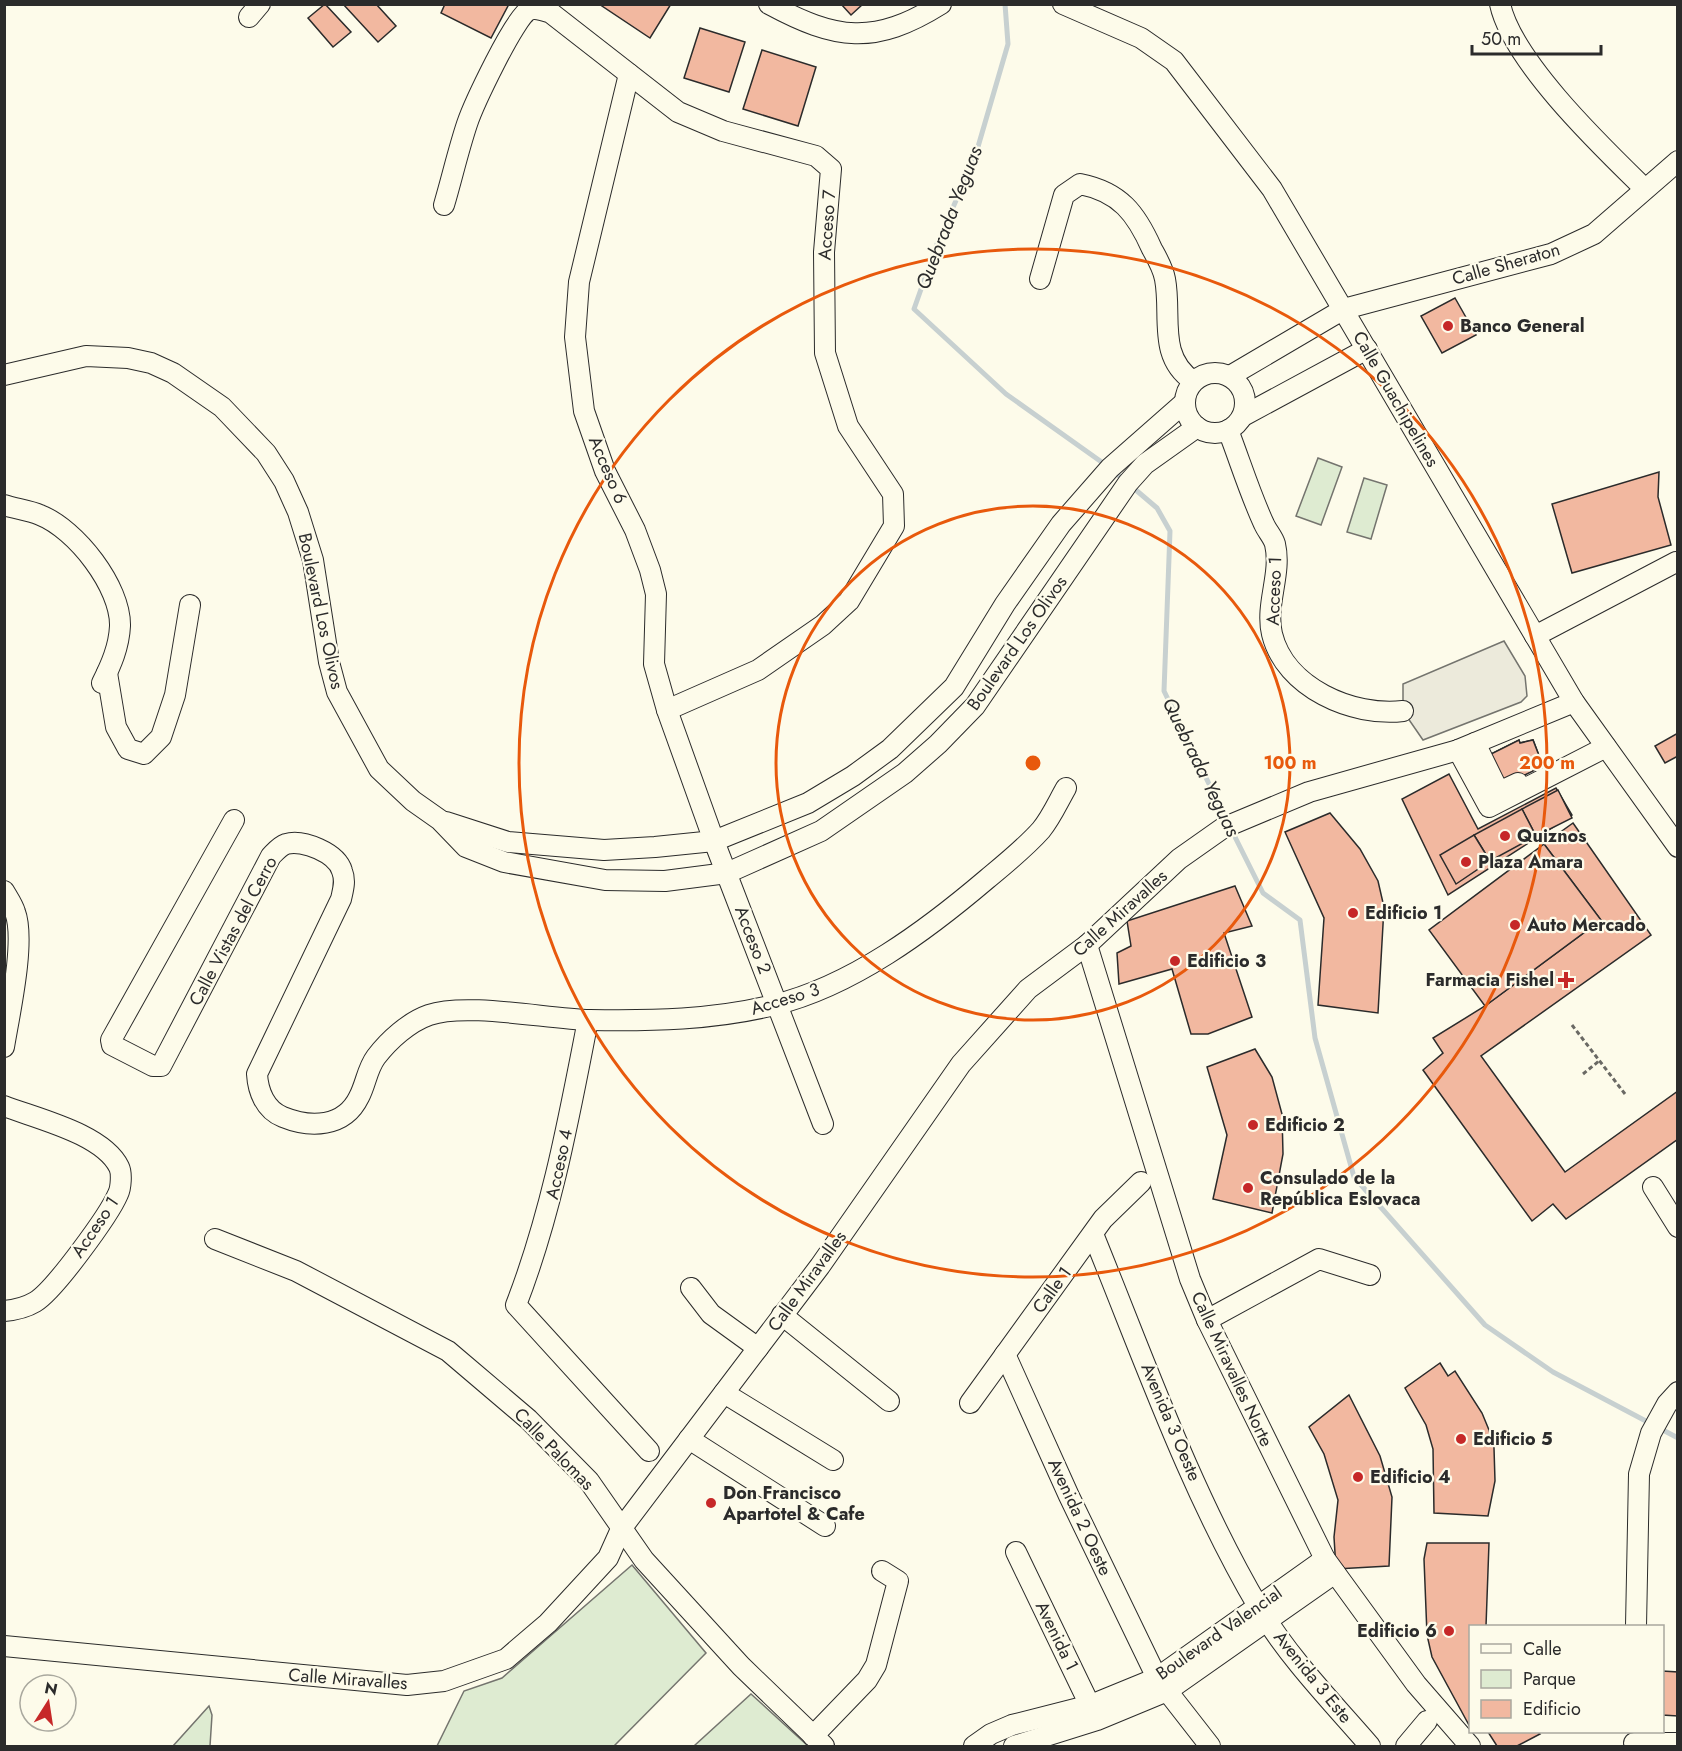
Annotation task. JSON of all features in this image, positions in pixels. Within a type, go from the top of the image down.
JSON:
[{"type":"street","points":[[769,4],[808,25],[852,35],[905,26],[941,4]]},
{"type":"street","name":"Calle Guachipelines","points":[[1063,4],[1141,38],[1173,61],[1272,189],[1574,702],[1677,847]]},
{"type":"street","points":[[1500,4],[1503,21],[1551,88],[1588,135],[1644,188]]},
{"type":"street","name":"Acceso 7","points":[[444,205],[468,122],[510,34],[520,17],[529,10],[538,9],[551,13],[678,112],[698,122],[744,137],[794,148],[816,156],[831,169],[824,252],[825,353],[839,405],[848,426],[893,494],[894,526],[849,601],[823,625],[758,669],[667,710]]},
{"type":"street","name":"Acceso 6","points":[[629,74],[579,282],[575,337],[584,411],[604,471],[635,530],[656,594],[654,664],[667,710],[721,857]]},
{"type":"street","name":"Calle Sheraton","points":[[1344,309],[1551,254],[1593,234],[1677,161]]},
{"type":"street","points":[[1040,279],[1064,195],[1080,184],[1097,188],[1118,200],[1139,220],[1160,265],[1165,279],[1171,351],[1180,372],[1193,381]]},
{"type":"street","points":[[1230,376],[1344,309]]},
{"type":"street","points":[[1243,416],[1245,395],[1237,381],[1230,376],[1218,372],[1204,374],[1193,381],[1187,391],[1185,402],[1190,420],[1197,427],[1212,433],[1228,430],[1243,416],[1367,349]]},
{"type":"street","name":"Boulevard Los Olivos","points":[[4,375],[86,356],[128,358],[151,363],[173,373],[200,390],[229,413],[266,453],[284,481],[298,512],[313,560],[329,662],[338,692],[354,727],[379,769],[413,801],[440,820],[466,847],[504,862],[605,880],[665,881],[721,857],[821,831],[905,773],[938,744],[975,706],[1128,483],[1145,464],[1197,427]]},
{"type":"street","name":"Boulevard Los Olivos","points":[[440,820],[508,842],[721,857],[881,756],[920,723],[954,687],[975,651],[1061,524],[1110,468],[1185,402]]},
{"type":"street","name":"Acceso 1","points":[[1228,430],[1264,525],[1275,541],[1275,579],[1270,599],[1272,633],[1278,650],[1289,668],[1325,696],[1348,705],[1377,712],[1403,711]]},
{"type":"street","points":[[5,506],[41,515],[85,547],[100,569],[114,600],[120,624],[116,651],[98,690]]},
{"type":"street","points":[[1535,636],[1676,562]]},
{"type":"street","points":[[107,673],[116,727],[128,749],[144,754],[161,737],[175,695],[190,605]]},
{"type":"street","points":[[975,651],[995,674]]},
{"type":"street","name":"Calle Miravalles","points":[[4,1646],[206,1664],[344,1681],[407,1685],[444,1681],[506,1659],[548,1623],[608,1558],[621,1529],[782,1315],[961,1064],[1028,989],[1087,945],[1179,859],[1232,824],[1309,792],[1467,747],[1574,702]]},
{"type":"street","points":[[1467,747],[1499,792],[1604,744]]},
{"type":"street","name":"Acceso 3","points":[[429,1015],[454,1011],[588,1020],[669,1020],[741,1012],[777,1005],[823,989],[927,928],[1034,837],[1066,788]]},
{"type":"street","name":"Calle Vistas del Cerro","points":[[234,820],[111,1040],[112,1045],[153,1066],[162,1066],[271,856],[284,845],[298,842],[313,847],[335,861],[342,870],[344,885],[340,899],[257,1074],[258,1088],[267,1105],[278,1115],[299,1123],[317,1126],[332,1121],[351,1108],[359,1097],[376,1058],[397,1034],[429,1015]]},
{"type":"street","name":"Acceso 2","points":[[721,857],[823,1124]]},
{"type":"street","points":[[4,891],[16,914],[18,931],[14,983],[4,1047]]},
{"type":"street","name":"Calle Miravalles Norte","points":[[1087,945],[1190,1279],[1207,1320],[1330,1566],[1416,1684],[1470,1746]]},
{"type":"street","name":"Acceso 4","points":[[588,1020],[550,1204],[538,1248],[516,1305],[649,1451]]},
{"type":"street","name":"Acceso 1","points":[[4,1106],[74,1132],[109,1151],[121,1169],[119,1192],[54,1285],[36,1302],[17,1310],[4,1311]]},
{"type":"street","name":"Calle 1","points":[[970,1403],[1115,1205],[1141,1182]]},
{"type":"street","points":[[1653,1187],[1677,1227]]},
{"type":"street","name":"Avenida 3 Oeste","points":[[1093,1234],[1172,1429],[1220,1533],[1263,1614]]},
{"type":"street","name":"Calle Palomas","points":[[215,1239],[296,1271],[448,1351],[528,1419],[589,1480],[644,1560],[741,1666],[819,1741]]},
{"type":"street","points":[[1207,1320],[1319,1259],[1370,1275]]},
{"type":"street","points":[[691,1288],[711,1314],[758,1347]]},
{"type":"street","points":[[782,1315],[889,1401]]},
{"type":"street","name":"Avenida 2 Oeste","points":[[1005,1354],[1069,1496],[1162,1684],[1210,1746]]},
{"type":"street","points":[[1636,1625],[1639,1474],[1654,1427],[1677,1392]]},
{"type":"street","points":[[724,1393],[833,1460]]},
{"type":"street","points":[[689,1439],[825,1526]]},
{"type":"street","name":"Avenida 1","points":[[1016,1552],[1094,1713]]},
{"type":"street","name":"Boulevard Valencial","points":[[1014,1746],[1162,1684],[1330,1566]]},
{"type":"street","points":[[819,1741],[867,1680],[876,1665],[898,1581],[882,1571]]},
{"type":"street","name":"Avenida 3 Este","points":[[1263,1614],[1370,1746]]},
{"type":"street","name":"Boulevard Valencial","points":[[974,1746],[991,1734],[1012,1725],[1094,1713]]},
{"type":"street","points":[[1406,1746],[1427,1721]]},
{"type":"street","points":[[1634,1740],[1677,1743]]},
{"type":"path","points":[[1572,1024],[1625,1094]]},
{"type":"path","points":[[1583,1074],[1599,1061]]},
{"type":"green space","points":[[1318,458],[1342,467],[1321,525],[1296,516]]},
{"type":"green space","points":[[1364,478],[1387,485],[1371,539],[1347,532]]},
{"type":"green space","points":[[632,1565],[706,1653],[614,1746],[437,1746],[464,1691],[502,1678]]},
{"type":"green space","points":[[751,1694],[808,1746],[694,1746]]},
{"type":"green space","points":[[209,1706],[212,1715],[210,1746],[173,1746]]},
{"type":"shaded area","points":[[1504,641],[1525,676],[1527,696],[1521,702],[1423,740],[1403,711],[1403,684]]},
{"type":"building","points":[[325,4],[351,32],[333,47],[308,18]]},
{"type":"building","points":[[343,4],[376,4],[396,26],[378,42]]},
{"type":"building","points":[[445,4],[509,4],[491,38],[441,13]]},
{"type":"building","points":[[599,4],[671,4],[650,38]]},
{"type":"building","points":[[841,4],[863,4],[851,15]]},
{"type":"building","points":[[700,28],[745,42],[729,92],[684,78]]},
{"type":"building","points":[[762,50],[816,67],[798,126],[743,109]]},
{"type":"building","name":"Banco General","points":[[1455,298],[1476,335],[1442,353],[1421,316]]},
{"type":"building","points":[[1659,472],[1658,497],[1671,545],[1572,573],[1552,504]]},
{"type":"building","points":[[1678,733],[1678,756],[1665,763],[1655,746]]},
{"type":"building","points":[[1519,740],[1520,743],[1533,740],[1543,766],[1500,787],[1485,757]]},
{"type":"building","points":[[1519,740],[1520,743],[1533,740],[1543,766],[1500,787],[1485,757]]},
{"type":"building","name":"Plaza Amara","points":[[1449,774],[1478,829],[1556,788],[1572,815],[1448,895],[1402,799]]},
{"type":"building","points":[[1558,790],[1572,818],[1536,836],[1522,809]]},
{"type":"building","name":"Quiznos","points":[[1522,809],[1536,836],[1490,861],[1474,835]]},
{"type":"building","name":"Edificio 1","points":[[1330,813],[1360,849],[1378,881],[1384,907],[1378,1013],[1318,1005],[1324,918],[1285,832]]},
{"type":"building","points":[[1573,823],[1651,935],[1481,1056],[1565,1172],[1678,1091],[1678,1139],[1566,1219],[1553,1204],[1532,1221],[1423,1070],[1443,1053],[1433,1038],[1485,1006],[1601,920],[1544,844]]},
{"type":"building","points":[[1474,835],[1490,861],[1456,884],[1440,855]]},
{"type":"building","name":"Auto Mercado","points":[[1544,844],[1601,920],[1485,1006],[1429,930]]},
{"type":"building","name":"Edificio 3","points":[[1235,886],[1252,926],[1224,933],[1252,1017],[1208,1034],[1191,1034],[1172,969],[1119,984],[1117,953],[1131,946],[1127,921]]},
{"type":"building","name":"Edificio 2","points":[[1255,1049],[1272,1077],[1282,1114],[1283,1154],[1272,1213],[1213,1199],[1227,1135],[1207,1067]]},
{"type":"building","name":"Edificio 5","points":[[1440,1363],[1448,1376],[1455,1371],[1482,1413],[1489,1430],[1494,1448],[1495,1481],[1488,1516],[1434,1513],[1433,1449],[1426,1425],[1405,1388]]},
{"type":"building","name":"Edificio 4","points":[[1349,1395],[1380,1456],[1392,1497],[1389,1566],[1336,1569],[1334,1537],[1338,1500],[1324,1454],[1309,1427]]},
{"type":"building","name":"Edificio 6","points":[[1427,1543],[1489,1543],[1486,1625],[1469,1625],[1469,1725],[1432,1657],[1427,1635],[1424,1559]]},
{"type":"building","points":[[1664,1671],[1678,1672],[1678,1716],[1664,1715]]},
{"type":"building","points":[[1489,1733],[1540,1734],[1517,1746],[1497,1746]]},
{"type":"waterway","name":"Quebrada Yeguas","points":[[1005,4],[1008,44],[975,157],[937,244],[914,309],[1006,394],[1110,468],[1157,508],[1170,531],[1164,691],[1227,821]]},
{"type":"waterway","name":"Quebrada Yeguas","points":[[1231,829],[1263,893],[1300,920],[1315,1038],[1354,1177],[1485,1325],[1553,1372],[1678,1438]]},
{"type":"place","name":"Banco General","points":[[1448,326]]},
{"type":"place","name":"Quiznos","points":[[1505,836]]},
{"type":"place","name":"Plaza Amara","points":[[1466,862]]},
{"type":"place","name":"Edificio 1","points":[[1353,913]]},
{"type":"place","name":"Auto Mercado","points":[[1515,925]]},
{"type":"place","name":"Edificio 3","points":[[1175,961]]},
{"type":"place","name":"Farmacia Fishel","points":[[1566,980]]},
{"type":"place","name":"Edificio 2","points":[[1253,1125]]},
{"type":"place","name":"Consulado de la República Eslovaca","points":[[1248,1188]]},
{"type":"place","name":"Edificio 5","points":[[1461,1439]]},
{"type":"place","name":"Edificio 4","points":[[1358,1477]]},
{"type":"place","name":"Don Francisco Apartotel & Cafe","points":[[711,1503]]},
{"type":"place","name":"Edificio 6","points":[[1449,1631]]}]
